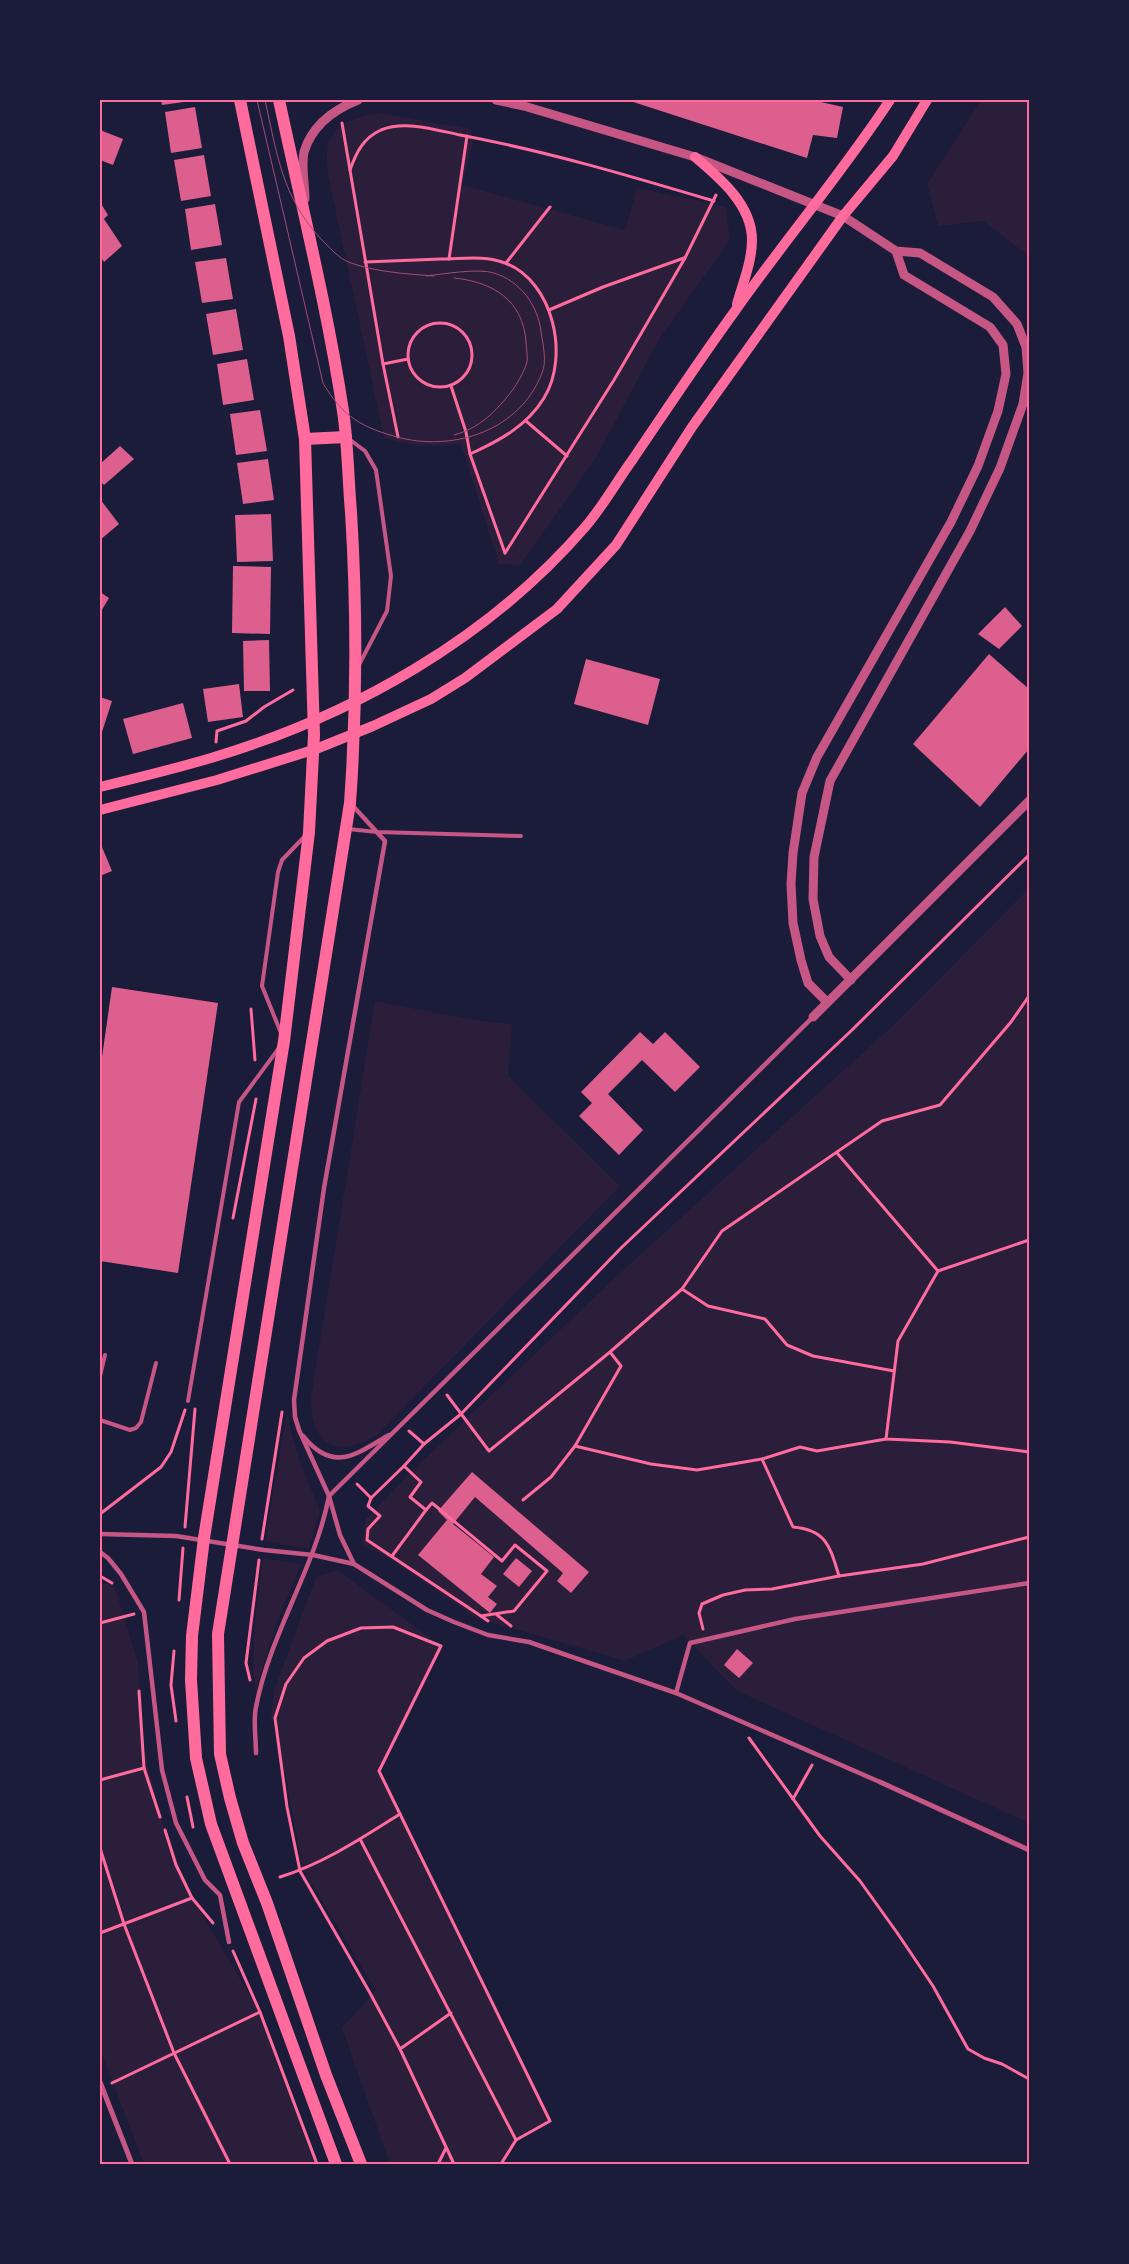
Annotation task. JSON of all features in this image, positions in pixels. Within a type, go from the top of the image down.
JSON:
[{"type":"main road","points":[[240,100],[290,336],[306,439],[314,734],[310,832],[284,1041],[204,1538],[192,1636],[191,1680],[196,1758],[211,1824],[336,2164]]},
{"type":"main road","points":[[278,100],[330,339],[346,437],[353,550],[356,670],[350,803],[218,1634],[220,1754],[235,1816],[244,1843],[267,1903],[326,2075],[361,2164]]},
{"type":"main road","points":[[100,787],[213,757],[312,721],[406,674],[470,633],[541,574],[588,524],[735,310],[870,131],[890,100]]},
{"type":"main road","points":[[100,810],[217,780],[316,749],[373,726],[431,699],[498,655],[557,609],[616,545],[692,427],[843,216],[893,156],[926,100]]},
{"type":"main road","points":[[695,157],[722,179],[749,223],[752,239],[735,310]]},
{"type":"main road","points":[[306,439],[346,437]]},
{"type":"street","points":[[305,222],[304,153],[313,133],[325,118],[340,108],[358,100]]},
{"type":"street","points":[[496,100],[524,106],[695,157],[843,216],[896,251],[920,253],[993,297],[1016,324],[1026,348],[1028,373],[1023,404],[1000,468],[970,531],[830,782],[814,857],[813,899],[820,936],[829,958],[851,980]]},
{"type":"street","points":[[828,1002],[808,984],[793,924],[792,869],[802,793],[817,757],[951,522],[978,466],[998,411],[1006,374],[1003,345],[990,327],[904,275],[896,251]]},
{"type":"street","points":[[256,1753],[256,1708],[279,1637],[313,1554],[329,1496],[851,980],[1029,801]]},
{"type":"street","points":[[350,803],[385,841],[324,1188],[294,1400],[299,1430],[329,1496],[340,1535],[354,1564]]},
{"type":"street","points":[[299,1430],[313,1448],[332,1458],[350,1456],[395,1432]]},
{"type":"street","points":[[100,1534],[176,1536],[264,1550],[313,1554],[354,1564],[428,1610],[454,1622],[488,1634],[529,1642],[676,1694],[818,1754],[1029,1850]]},
{"type":"street","points":[[100,1552],[108,1558],[121,1574],[144,1612],[162,1770],[176,1823],[205,1880],[220,1895],[229,1942]]},
{"type":"street","points":[[676,1694],[690,1643],[795,1619],[1029,1583]]},
{"type":"street","points":[[101,2086],[132,2164]]},
{"type":"lane","points":[[346,437],[365,450],[376,470],[391,576],[387,611],[356,670]]},
{"type":"lane","points":[[346,828],[377,832],[521,836]]},
{"type":"lane","points":[[188,1401],[239,1102],[284,1041],[262,986],[278,872],[282,860],[310,832]]},
{"type":"lane","points":[[100,1376],[105,1355]]},
{"type":"lane","points":[[100,1420],[130,1430],[136,1428],[141,1422],[156,1363]]},
{"type":"path","points":[[340,108],[382,364],[398,437]]},
{"type":"path","points":[[350,170],[358,150],[369,137],[382,130],[398,126],[514,145],[714,201]]},
{"type":"path","points":[[449,259],[467,136]]},
{"type":"path","points":[[451,386],[466,432],[470,454],[505,554],[568,456],[685,258],[714,201],[722,179]]},
{"type":"path","points":[[506,263],[550,207]]},
{"type":"path","points":[[365,262],[482,258],[506,263],[524,275],[538,289],[549,310],[555,339],[555,371],[545,397],[526,421],[499,442],[470,454]]},
{"type":"path","points":[[549,310],[603,287],[685,258]]},
{"type":"path","points":[[434,323],[450,324],[463,332],[471,346],[472,362],[466,376],[451,386],[438,388],[423,383],[412,372],[408,359],[410,342],[420,330],[434,323]]},
{"type":"path","points":[[382,364],[408,359]]},
{"type":"path","points":[[526,421],[568,456]]},
{"type":"path","points":[[213,757],[218,732],[246,720],[293,690]]},
{"type":"path","points":[[494,1627],[481,1616],[367,1540],[368,1529],[380,1516],[368,1506],[371,1498],[424,1444],[461,1414],[621,1248],[852,1030],[1029,855]]},
{"type":"path","points":[[440,1387],[490,1450],[610,1352],[682,1289],[722,1231],[882,1121],[940,1105],[1005,1029],[1029,996]]},
{"type":"path","points":[[837,1153],[938,1272]]},
{"type":"path","points":[[886,1439],[898,1341],[938,1272],[1029,1240]]},
{"type":"path","points":[[682,1289],[708,1306],[765,1319],[787,1345],[813,1356],[894,1371]]},
{"type":"path","points":[[523,1500],[551,1477],[575,1446],[621,1366],[610,1352]]},
{"type":"path","points":[[100,1514],[161,1467],[171,1452],[188,1401]]},
{"type":"path","points":[[402,1424],[424,1444]]},
{"type":"path","points":[[575,1446],[651,1464],[697,1470],[762,1459],[800,1447],[817,1451],[886,1439],[950,1442],[1029,1452]]},
{"type":"path","points":[[762,1459],[793,1527],[805,1528],[818,1534],[826,1541],[839,1576]]},
{"type":"path","points":[[404,1466],[421,1482],[410,1497],[426,1510]]},
{"type":"path","points":[[349,1477],[371,1498]]},
{"type":"path","points":[[392,1556],[432,1503],[502,1561],[515,1545],[547,1571],[514,1611],[481,1616]]},
{"type":"path","points":[[706,1640],[699,1613],[702,1604],[723,1595],[745,1590],[772,1589],[839,1576],[923,1564],[1029,1537]]},
{"type":"path","points":[[100,1623],[135,1614]]},
{"type":"path","points":[[454,2164],[400,2049],[300,1871],[287,1807],[275,1718],[286,1684],[304,1658],[328,1641],[361,1628],[393,1627],[441,1646],[379,1771],[550,2121],[516,2140],[501,2164]]},
{"type":"path","points":[[734,1717],[820,1836],[860,1881],[898,1934],[933,1986],[968,2048],[1029,2079]]},
{"type":"path","points":[[794,1800],[818,1754]]},
{"type":"path","points":[[100,1780],[144,1768]]},
{"type":"path","points":[[280,1877],[300,1871],[360,1839],[400,1814]]},
{"type":"path","points":[[360,1839],[516,2140]]},
{"type":"path","points":[[100,1848],[124,1924],[174,2053],[230,2164]]},
{"type":"path","points":[[100,1933],[192,1898]]},
{"type":"path","points":[[101,2086],[260,2012]]},
{"type":"path","points":[[400,2049],[451,2012]]},
{"type":"path","points":[[438,2164],[447,2148]]},
{"type":"shaded area","points":[[981,100],[1029,100],[1029,256],[983,221],[938,226],[927,184]]},
{"type":"shaded area","points":[[380,113],[471,129],[473,142],[462,185],[625,230],[637,188],[726,207],[730,240],[659,339],[596,458],[520,565],[499,564],[461,444],[422,445],[384,438],[328,175],[327,157],[329,142],[339,128],[363,116]]},
{"type":"shaded area","points":[[1029,888],[1029,1823],[737,1691],[683,1635],[625,1661],[477,1618],[380,1553],[362,1545],[365,1520],[414,1469],[620,1273],[900,1019]]},
{"type":"shaded area","points":[[375,1001],[474,1020],[512,1024],[508,1076],[620,1186],[378,1434],[363,1442],[339,1447],[329,1444],[321,1437],[312,1414],[311,1397]]},
{"type":"shaded area","points":[[287,1411],[296,1449],[320,1510],[309,1549],[265,1541]]},
{"type":"shaded area","points":[[263,1558],[301,1564],[276,1625],[255,1691],[255,1624]]},
{"type":"shaded area","points":[[338,1570],[441,1646],[379,1771],[550,2121],[517,2140],[502,2164],[390,2164],[342,2028],[376,1990],[303,1870],[275,1719],[271,1720],[274,1690],[316,1577]]},
{"type":"shaded area","points":[[100,1583],[114,1584],[138,1662],[143,1744],[161,1819],[192,1898],[260,2012],[317,2164],[144,2164],[100,2049]]},
{"type":"building","points":[[161,100],[190,100],[191,101],[162,105]]},
{"type":"building","points":[[627,100],[812,100],[843,107],[837,138],[813,135],[807,158]]},
{"type":"building","points":[[195,107],[202,148],[171,153],[165,112]]},
{"type":"building","points":[[100,130],[123,139],[113,165],[100,160]]},
{"type":"building","points":[[204,155],[211,196],[181,201],[174,160]]},
{"type":"building","points":[[100,202],[108,215],[104,219],[122,246],[104,262],[100,256]]},
{"type":"building","points":[[215,204],[222,245],[191,250],[185,209]]},
{"type":"building","points":[[226,258],[233,299],[202,303],[195,262]]},
{"type":"building","points":[[236,309],[243,350],[213,355],[206,314]]},
{"type":"building","points":[[247,359],[254,400],[223,405],[217,364]]},
{"type":"building","points":[[260,410],[267,451],[236,455],[230,414]]},
{"type":"building","points":[[120,446],[134,459],[104,485],[100,481],[100,464]]},
{"type":"building","points":[[268,459],[274,500],[243,504],[237,463]]},
{"type":"building","points":[[100,499],[119,524],[100,540]]},
{"type":"building","points":[[271,514],[273,561],[237,562],[235,515]]},
{"type":"building","points":[[233,566],[271,567],[270,634],[232,633]]},
{"type":"building","points":[[100,592],[109,598],[100,613]]},
{"type":"building","points":[[1005,607],[1022,626],[999,649],[978,634]]},
{"type":"building","points":[[269,640],[270,691],[244,691],[243,641]]},
{"type":"building","points":[[989,654],[1029,689],[1029,749],[980,807],[913,744]]},
{"type":"building","points":[[586,659],[660,679],[648,725],[574,704]]},
{"type":"building","points":[[239,684],[243,717],[208,722],[203,689]]},
{"type":"building","points":[[100,697],[112,701],[102,732],[100,732]]},
{"type":"building","points":[[183,703],[192,738],[133,754],[123,719]]},
{"type":"building","points":[[100,847],[102,847],[112,871],[100,876]]},
{"type":"building","points":[[112,987],[218,1003],[178,1273],[100,1261],[100,1071]]},
{"type":"building","points":[[640,1032],[653,1044],[665,1032],[700,1067],[675,1092],[642,1060],[608,1094],[643,1130],[619,1155],[579,1116],[592,1103],[581,1092]]},
{"type":"building","points":[[472,1472],[589,1572],[571,1593],[557,1581],[563,1573],[475,1497],[453,1524],[494,1557],[481,1574],[497,1586],[488,1597],[497,1604],[490,1613],[418,1555],[447,1520],[438,1511]]},
{"type":"building","points":[[516,1558],[532,1571],[519,1587],[503,1574]]},
{"type":"building","points":[[737,1649],[753,1663],[739,1678],[724,1665]]},
{"type":"tram line","points":[[257,100],[323,383],[330,395],[346,413],[364,425],[401,438],[443,441],[464,438],[484,432],[502,422],[518,409],[532,393],[542,373],[544,347],[536,313],[520,288],[494,273],[479,271],[426,276]]},
{"type":"tram line","points":[[265,100],[278,157],[289,191],[297,207],[321,239],[339,256],[351,263],[381,271],[434,276]]},
{"type":"tram line","points":[[454,278],[468,280],[493,289],[512,304],[524,327],[527,357],[525,368],[519,379],[509,395],[496,409],[474,427],[454,435]]}]
